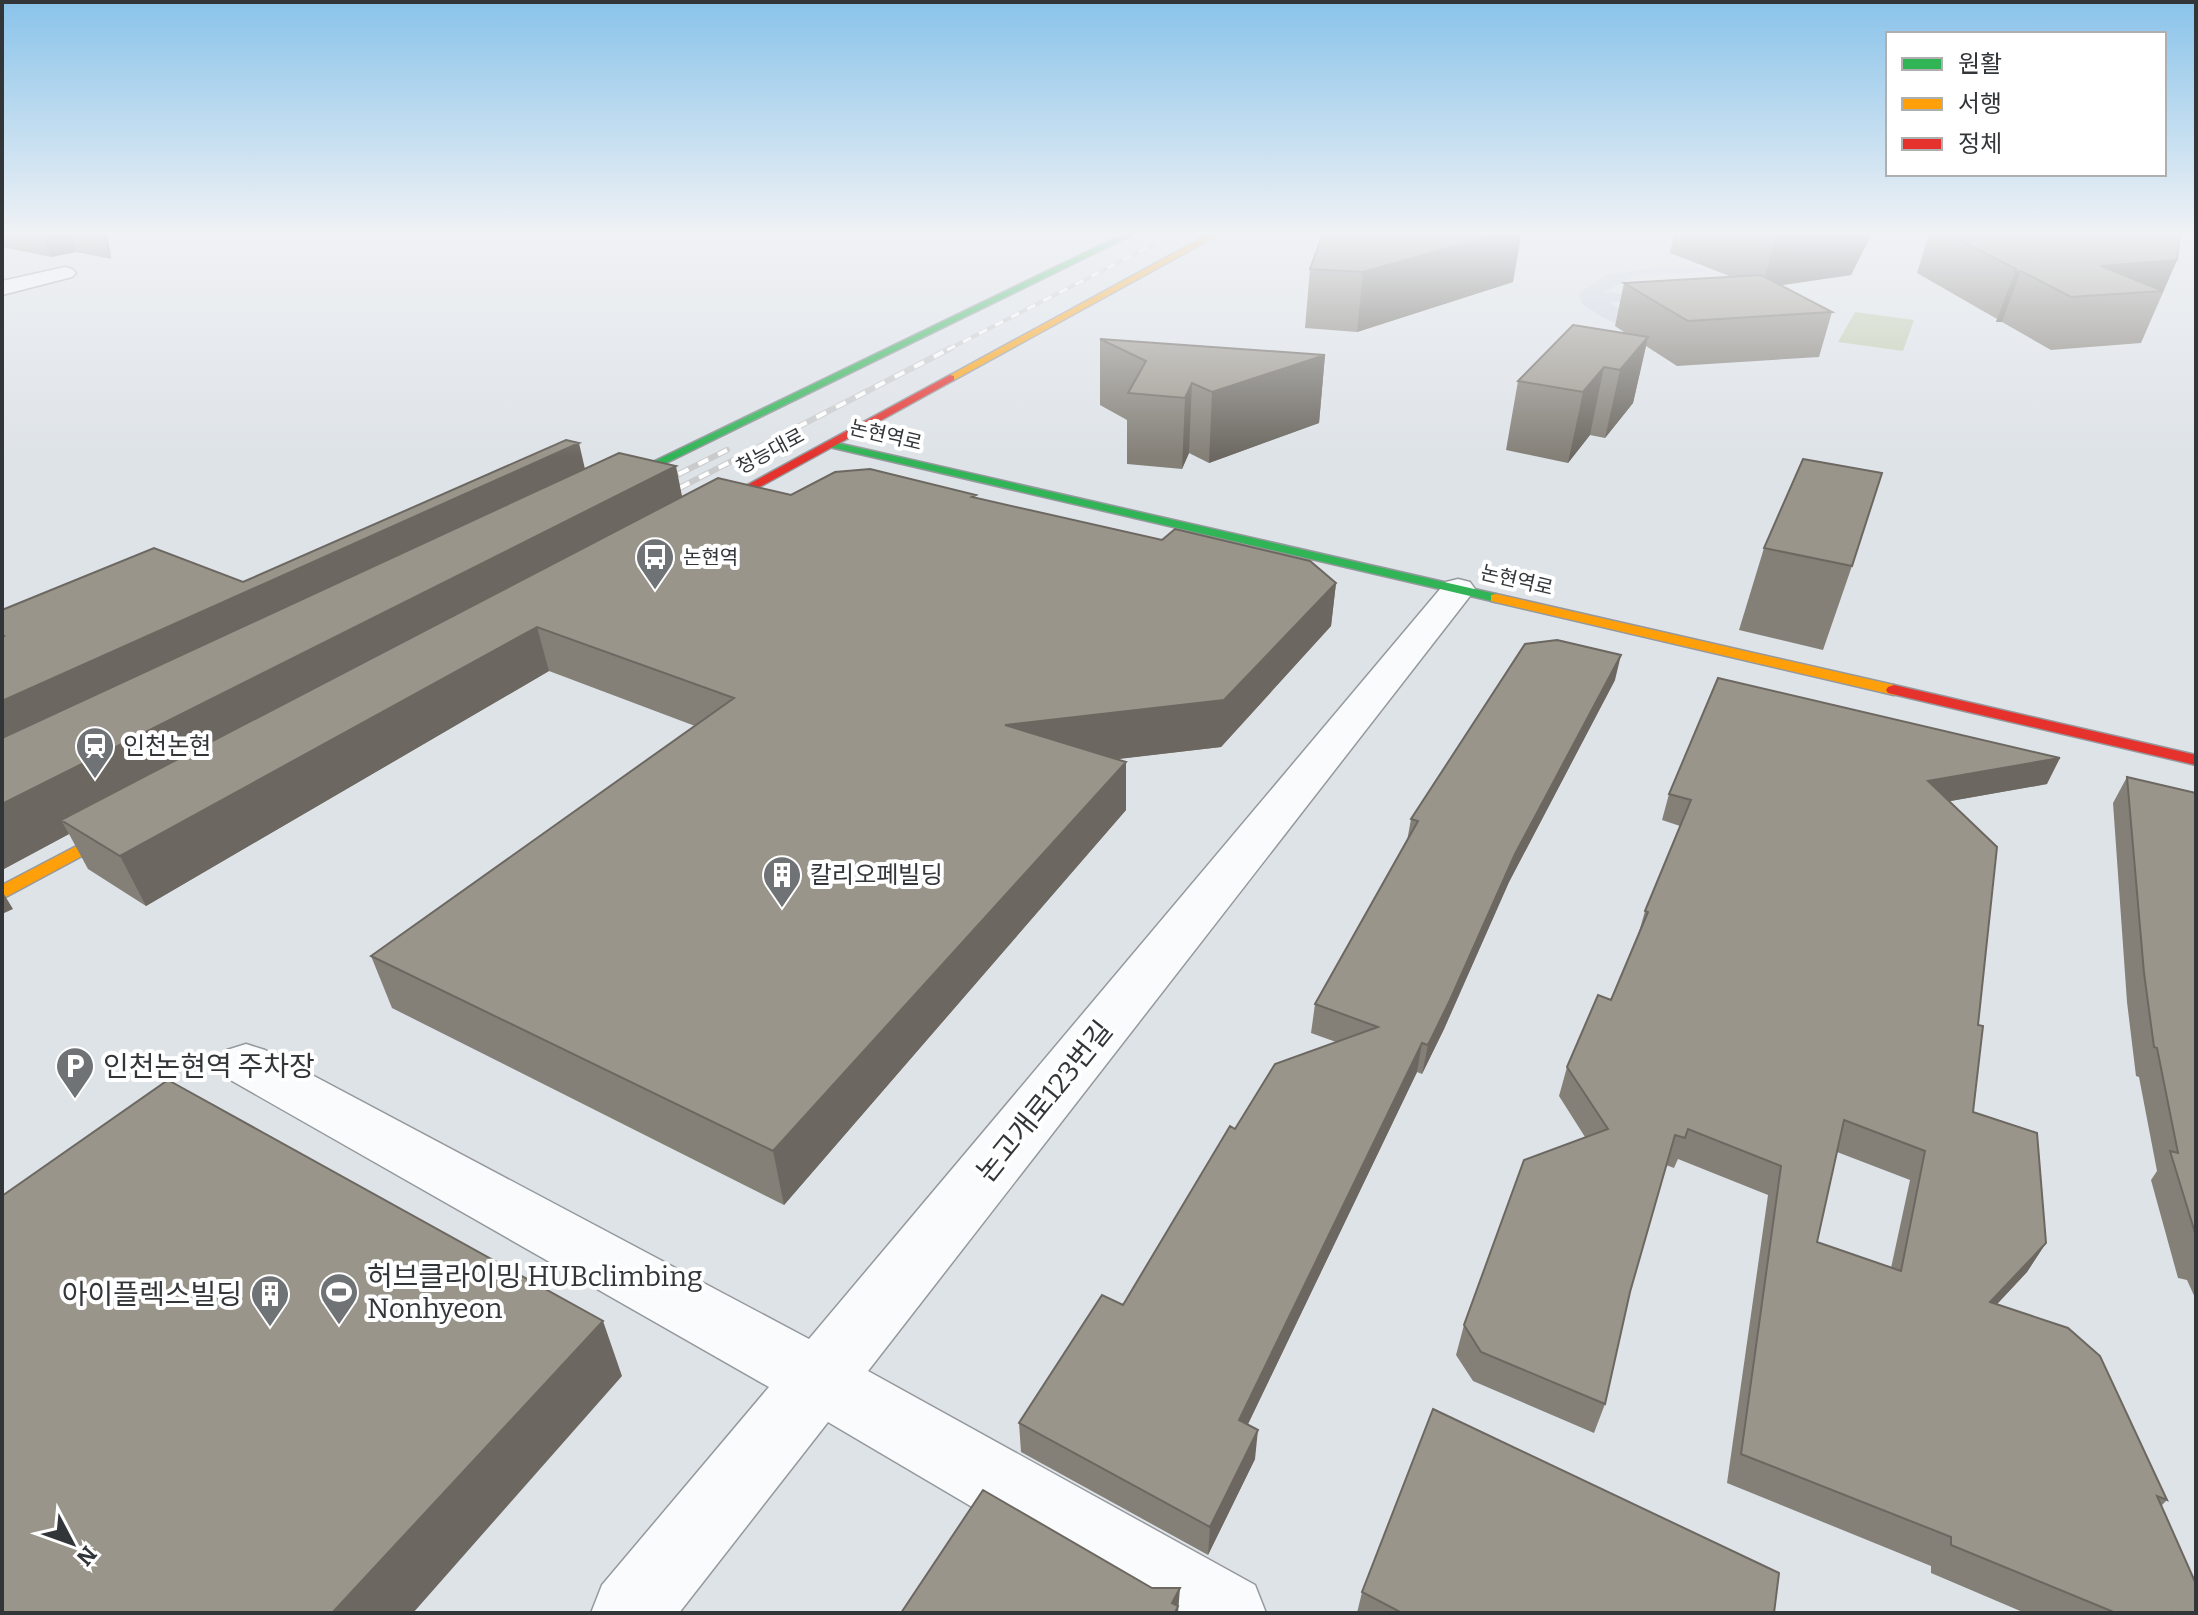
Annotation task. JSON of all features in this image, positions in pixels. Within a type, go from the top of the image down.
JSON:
[{"type":"main road","name":"청능대로","points":[[590,495],[980,306]]},
{"type":"main road","name":"청능대로","points":[[688,520],[1082,306]]},
{"type":"main road","name":"논현역로","points":[[829,444],[2196,760]]},
{"type":"main road","points":[[2,893],[142,817]]},
{"type":"street","name":"논고개로123번길","points":[[630,1613],[1458,589]]},
{"type":"street","points":[[246,1064],[819,1380],[1227,1613]]},
{"type":"shaded area","points":[[1586,306],[1616,306],[1623,311],[1638,333]]},
{"type":"green space","points":[[1855,312],[1914,320],[1903,351],[1838,342]]},
{"type":"building","points":[[1663,306],[1821,306],[1832,312],[1688,321]]},
{"type":"building","points":[[1573,325],[1648,337],[1620,370],[1604,367],[1583,392],[1518,381]]},
{"type":"building","points":[[1100,339],[1325,355],[1212,392],[1192,383],[1185,398],[1128,393],[1146,361]]},
{"type":"building","points":[[566,440],[579,443],[2,701],[2,610],[154,548],[243,582]]},
{"type":"building","points":[[619,453],[676,466],[2,804],[2,738]]},
{"type":"building","points":[[1803,459],[1882,473],[1852,566],[1764,548]]},
{"type":"building","points":[[870,469],[976,495],[972,497],[1162,540],[1175,529],[1310,561],[1336,583],[1224,700],[1005,725],[1126,762],[773,1151],[371,956],[734,698],[537,627],[120,856],[61,820],[718,478],[791,495],[835,472]]},
{"type":"building","points":[[1557,640],[1621,655],[1515,854],[1450,1000],[1428,1045],[1422,1043],[1239,1420],[1258,1430],[1210,1527],[1019,1423],[1102,1295],[1123,1305],[1230,1126],[1235,1129],[1275,1064],[1378,1027],[1315,1004],[1418,821],[1411,819],[1525,644]]},
{"type":"building","points":[[1718,678],[2060,758],[1928,781],[1997,847],[1978,1025],[1983,1026],[1973,1112],[2037,1133],[2046,1243],[1990,1302],[2068,1328],[2100,1356],[2167,1500],[2157,1496],[2196,1584],[2196,1613],[2116,1613],[1951,1545],[1951,1537],[1741,1454],[1781,1166],[1688,1129],[1685,1138],[1675,1135],[1630,1292],[1605,1404],[1481,1352],[1464,1325],[1524,1160],[1608,1129],[1567,1067],[1598,995],[1611,1000],[1691,800],[1669,794]],"holes":[[[1844,1120],[1925,1151],[1901,1271],[1817,1242]]]},
{"type":"building","points":[[2127,777],[2196,793],[2196,1236],[2170,1151],[2178,1153],[2157,1048],[2154,1047],[2144,973]]},
{"type":"building","name":"아이플렉스빌딩","points":[[168,1080],[603,1321],[332,1613],[2,1613],[2,1196]]},
{"type":"building","points":[[1433,1409],[1779,1573],[1774,1613],[1402,1613],[1362,1592]]},
{"type":"building","points":[[983,1490],[1152,1588],[1180,1588],[1172,1603],[1178,1606],[1175,1613],[901,1613]]},
{"type":"railway","points":[[947,350],[1032,306]]},
{"type":"railway","points":[[660,498],[951,348]]},
{"type":"railway","points":[[659,484],[727,450]]},
{"type":"traffic: fast","points":[[605,488],[980,306]]},
{"type":"traffic: fast","points":[[829,444],[1496,598]]},
{"type":"traffic: slow","points":[[950,378],[1082,306]]},
{"type":"traffic: slow","points":[[1496,598],[1894,690]]},
{"type":"traffic: slow","points":[[2,893],[130,823]]},
{"type":"traffic: jam","points":[[700,514],[950,378]]},
{"type":"traffic: jam","points":[[1894,690],[2196,760]]},
{"type":"place","name":"논현역","points":[[655,591]]},
{"type":"place","name":"인천논현","points":[[95,780]]},
{"type":"place","name":"칼리오페빌딩","points":[[782,909]]},
{"type":"place","name":"인천논현역 주차장","points":[[75,1100]]},
{"type":"place","name":"허브클라이밍 HUBclimbing Nonhyeon","points":[[339,1326]]},
{"type":"place","name":"아이플렉스빌딩","points":[[270,1328]]}]
